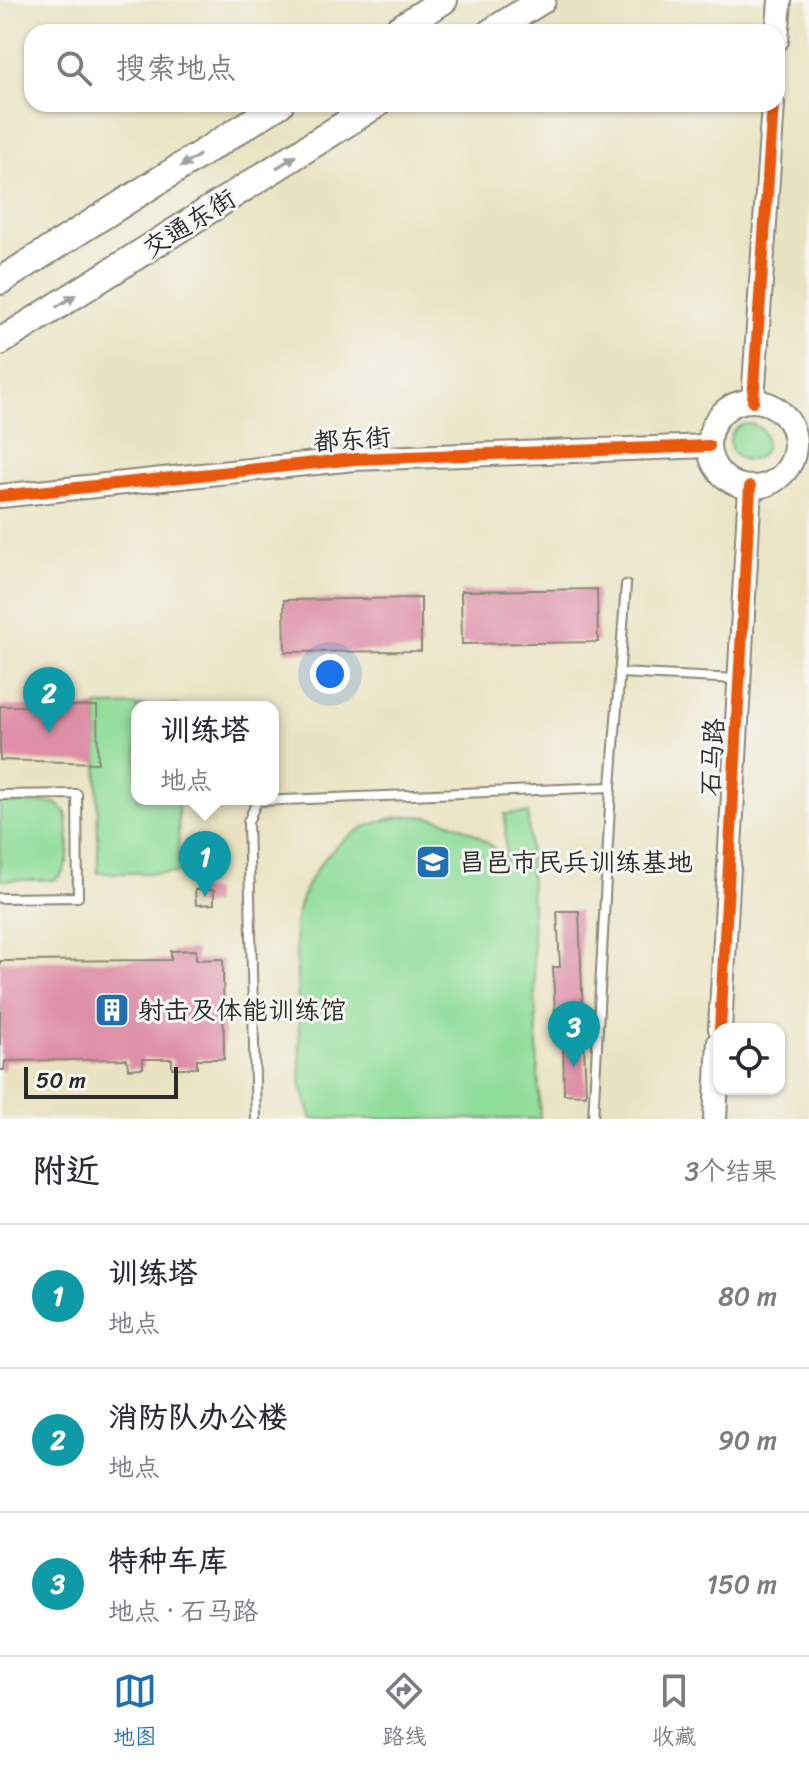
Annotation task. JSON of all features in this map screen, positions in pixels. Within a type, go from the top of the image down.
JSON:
[{"type":"main road","points":[[406,24],[444,0]]},
{"type":"main road","points":[[504,24],[542,0]]},
{"type":"main road","name":"交通东街","points":[[0,281],[267,112]]},
{"type":"main road","name":"交通东街","points":[[0,342],[364,112]]},
{"type":"street","points":[[778,24],[780,0]]},
{"type":"street","points":[[753,401],[772,112]]},
{"type":"street","points":[[753,401],[780,411],[802,444],[781,475],[770,483],[750,487],[730,480],[719,472],[709,446],[710,432],[725,410],[738,403],[753,401]]},
{"type":"street","name":"都东街","points":[[0,496],[354,459],[709,446]]},
{"type":"street","name":"石马路","points":[[720,1023],[750,487]]},
{"type":"street","points":[[715,1119],[716,1095]]},
{"type":"lane","points":[[593,1119],[611,787],[626,585]]},
{"type":"lane","points":[[619,673],[738,679]]},
{"type":"lane","points":[[279,800],[611,787]]},
{"type":"lane","points":[[0,795],[77,794],[78,897],[0,898]]},
{"type":"lane","points":[[255,805],[248,822],[256,1119]]},
{"type":"green space","points":[[748,424],[761,429],[766,442],[761,455],[748,460],[735,455],[730,442],[735,429]]},
{"type":"green space","points":[[97,706],[131,706],[131,805],[178,805],[179,873],[98,873]]},
{"type":"green space","points":[[0,803],[56,803],[66,812],[68,858],[55,880],[0,880]]},
{"type":"green space","points":[[528,813],[540,1119],[312,1119],[301,1086],[295,925],[306,888],[325,858],[351,835],[380,821],[412,816],[445,821],[477,835],[506,861],[505,814]]},
{"type":"building","points":[[597,589],[598,642],[462,644],[461,591]]},
{"type":"building","points":[[421,598],[421,651],[285,652],[284,600]]},
{"type":"building","points":[[0,706],[97,706],[98,763],[0,760]]},
{"type":"building","points":[[195,890],[214,890],[214,904],[196,905]]},
{"type":"building","points":[[557,911],[579,911],[586,1095],[564,1094],[563,1040],[556,1040],[553,967],[560,967]]},
{"type":"building","name":"射击及体能训练馆","points":[[196,950],[196,960],[223,959],[224,1059],[197,1059],[197,1068],[172,1068],[172,1059],[143,1059],[143,1068],[128,1069],[127,1059],[5,1061],[4,1070],[0,1070],[0,961],[171,960],[171,951]]},
{"type":"cycle path","points":[[753,401],[772,112]]},
{"type":"cycle path","points":[[0,496],[354,459],[709,446]]},
{"type":"cycle path","points":[[720,1023],[750,487]]},
{"type":"place","name":"消防队办公楼","points":[[49,733]]},
{"type":"place","name":"昌邑市民兵训练基地","points":[[433,862]]},
{"type":"place","name":"训练塔","points":[[205,897]]},
{"type":"place","name":"射击及体能训练馆","points":[[112,1010]]},
{"type":"place","name":"特种车库","points":[[574,1067]]}]
